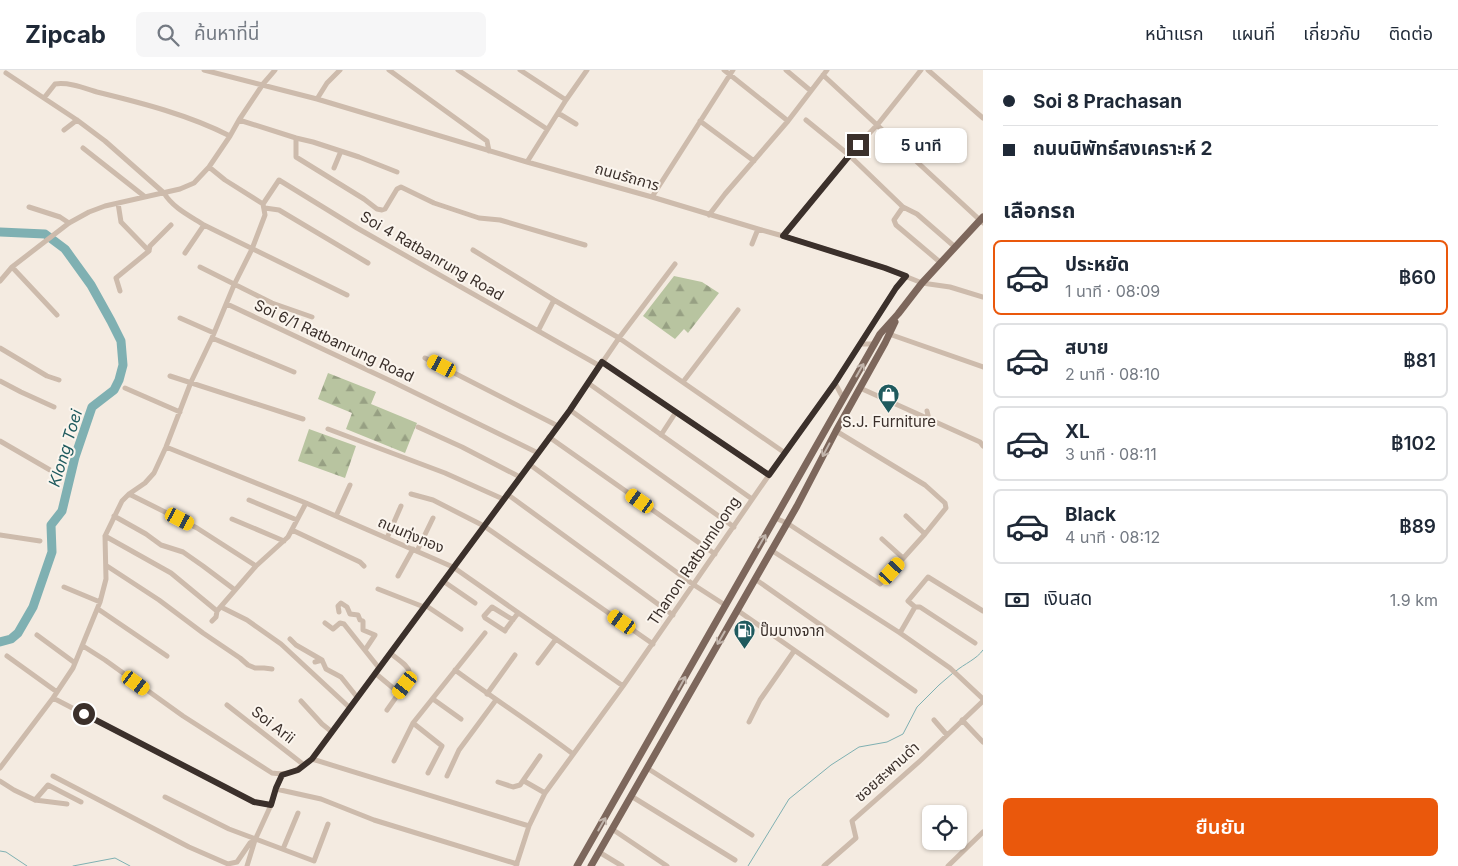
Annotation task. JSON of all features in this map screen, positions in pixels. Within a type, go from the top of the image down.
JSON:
[{"type":"main road","points":[[577,866],[880,334],[922,283],[982,220]]},
{"type":"main road","points":[[591,866],[787,523],[898,314]]},
{"type":"main road","points":[[637,762],[647,768]]},
{"type":"street","name":"ถนนรัถการ","points":[[204,70],[317,99],[783,236],[885,268],[922,283],[950,287],[983,297]]},
{"type":"street","points":[[264,70],[271,75]]},
{"type":"street","points":[[0,281],[12,267],[39,246],[69,223],[89,212],[144,196],[164,194],[194,183],[209,167],[263,84],[275,70]]},
{"type":"street","points":[[317,99],[327,83],[340,70]]},
{"type":"street","points":[[389,70],[486,141],[489,151]]},
{"type":"street","points":[[458,70],[547,129]]},
{"type":"street","points":[[520,70],[566,100]]},
{"type":"street","points":[[527,162],[587,70]]},
{"type":"street","points":[[724,70],[732,72],[788,121]]},
{"type":"street","points":[[786,70],[811,91]]},
{"type":"street","points":[[709,215],[724,194],[788,121],[827,70]]},
{"type":"street","points":[[783,236],[921,70]]},
{"type":"street","points":[[928,70],[983,118]]},
{"type":"street","points":[[652,197],[732,72]]},
{"type":"street","points":[[6,73],[105,141],[164,194],[174,206],[204,225],[347,294]]},
{"type":"street","points":[[823,75],[982,220]]},
{"type":"street","points":[[44,98],[56,84],[73,85],[163,110],[211,127],[230,136]]},
{"type":"street","points":[[558,113],[576,124]]},
{"type":"street","points":[[64,130],[77,120]]},
{"type":"street","points":[[239,120],[341,151],[397,172]]},
{"type":"street","points":[[806,120],[849,155],[903,207],[917,214],[955,247]]},
{"type":"street","points":[[700,121],[754,161]]},
{"type":"street","points":[[296,138],[296,156],[377,209],[382,210],[385,208],[397,189],[401,187],[434,203],[479,218],[500,220],[585,245]]},
{"type":"street","points":[[83,148],[144,196]]},
{"type":"street","points":[[334,168],[341,151]]},
{"type":"street","points":[[209,167],[264,206],[279,210],[368,262]]},
{"type":"street","name":"Soi 4 Ratbanrung Road","points":[[264,206],[279,180],[357,228],[601,364],[769,475]]},
{"type":"street","points":[[118,203],[121,222],[149,250]]},
{"type":"street","points":[[0,768],[53,698],[75,663],[98,609],[106,579],[105,536],[122,501],[145,483],[154,473],[191,382],[252,249],[265,215],[264,206]]},
{"type":"street","points":[[28,207],[60,217],[69,223]]},
{"type":"street","points":[[903,207],[894,220],[896,225],[941,262]]},
{"type":"street","points":[[120,292],[116,278],[149,250],[150,246],[171,225]]},
{"type":"street","points":[[185,254],[204,225]]},
{"type":"street","points":[[752,244],[758,229]]},
{"type":"street","points":[[474,250],[619,338],[785,453]]},
{"type":"street","points":[[82,646],[105,660],[183,716],[272,773],[282,775],[298,770],[312,759],[350,708],[570,410],[619,338],[675,264]]},
{"type":"street","points":[[12,267],[57,315]]},
{"type":"street","points":[[200,267],[272,302],[312,317]]},
{"type":"street","name":"Thanon Ratbumloong","points":[[516,865],[529,826],[545,793],[653,644],[752,499],[835,383],[896,288],[906,276]]},
{"type":"street","points":[[538,330],[554,300]]},
{"type":"street","name":"Soi 6/1 Ratbanrung Road","points":[[226,304],[393,382],[538,453]]},
{"type":"street","points":[[683,382],[738,310]]},
{"type":"street","points":[[180,318],[294,372]]},
{"type":"street","points":[[889,334],[983,367]]},
{"type":"street","points":[[860,344],[875,344]]},
{"type":"street","points":[[0,348],[48,376],[59,380]]},
{"type":"street","points":[[425,358],[558,426]]},
{"type":"street","points":[[170,376],[304,419]]},
{"type":"street","points":[[0,381],[54,407]]},
{"type":"street","points":[[588,383],[752,499]]},
{"type":"street","points":[[835,383],[843,398]]},
{"type":"street","points":[[125,388],[180,412]]},
{"type":"street","points":[[860,388],[982,443]]},
{"type":"street","points":[[570,410],[734,527]]},
{"type":"street","points":[[927,411],[929,419]]},
{"type":"street","points":[[661,435],[676,412]]},
{"type":"street","points":[[418,427],[520,476]]},
{"type":"street","points":[[328,429],[445,473],[503,499]]},
{"type":"street","points":[[775,518],[787,523],[880,584],[946,508],[945,503],[925,485],[836,431]]},
{"type":"street","points":[[549,437],[715,554]]},
{"type":"street","points":[[0,441],[50,470]]},
{"type":"street","name":"ถนนทุ่งทอง","points":[[166,447],[306,503],[453,567],[623,686]]},
{"type":"street","points":[[529,464],[694,584],[726,605]]},
{"type":"street","points":[[336,516],[350,485]]},
{"type":"street","points":[[129,494],[196,528],[256,566]]},
{"type":"street","points":[[411,494],[433,500],[484,526],[653,644]]},
{"type":"street","points":[[507,494],[673,615]]},
{"type":"street","points":[[249,500],[297,520]]},
{"type":"street","points":[[212,621],[219,609],[256,566],[288,537],[306,503]]},
{"type":"street","points":[[387,538],[401,506]]},
{"type":"street","points":[[114,516],[161,545],[183,552],[235,590]]},
{"type":"street","points":[[906,516],[925,534]]},
{"type":"street","points":[[398,576],[433,518]]},
{"type":"street","points":[[232,519],[284,541]]},
{"type":"street","points":[[292,530],[360,562],[364,566]]},
{"type":"street","points":[[0,534],[40,541]]},
{"type":"street","points":[[105,536],[171,573],[219,609],[247,620],[281,644],[350,708]]},
{"type":"street","points":[[882,539],[903,558]]},
{"type":"street","points":[[771,550],[900,633],[950,668],[983,700]]},
{"type":"street","points":[[106,566],[159,600],[248,665],[255,668],[272,669]]},
{"type":"street","points":[[975,643],[908,601],[928,577],[983,611]]},
{"type":"street","points":[[755,578],[915,691]]},
{"type":"street","points":[[443,581],[475,603]]},
{"type":"street","points":[[64,587],[100,602]]},
{"type":"street","points":[[378,589],[425,606],[461,629]]},
{"type":"street","points":[[339,612],[338,606],[341,603],[347,607],[350,614],[358,615],[360,620],[363,621],[363,630],[375,635],[365,650]]},
{"type":"street","points":[[513,620],[492,607],[484,616],[505,631],[513,620],[518,612]]},
{"type":"street","points":[[900,633],[915,607]]},
{"type":"street","points":[[98,609],[167,656]]},
{"type":"street","points":[[737,610],[886,715]]},
{"type":"street","points":[[325,623],[333,629],[340,623],[344,624],[365,650],[377,670],[398,693]]},
{"type":"street","points":[[394,761],[413,723],[485,633]]},
{"type":"street","points":[[37,635],[75,663]]},
{"type":"street","points":[[290,639],[296,645],[322,660],[326,668],[341,677],[358,697]]},
{"type":"street","points":[[538,663],[556,639]]},
{"type":"street","points":[[749,722],[760,700],[794,651]]},
{"type":"street","points":[[387,710],[409,678],[410,673],[409,668],[390,653]]},
{"type":"street","points":[[487,694],[515,655]]},
{"type":"street","points":[[6,656],[57,692]]},
{"type":"street","points":[[315,662],[322,660]]},
{"type":"street","points":[[455,670],[574,754]]},
{"type":"street","points":[[53,698],[254,802],[271,805]]},
{"type":"street","points":[[433,699],[461,720]]},
{"type":"street","points":[[447,776],[459,750],[496,700]]},
{"type":"street","name":"ซอยสะพานดำ","points":[[824,866],[856,838],[852,821],[983,700]]},
{"type":"street","points":[[301,701],[332,732]]},
{"type":"street","name":"Soi Arii","points":[[227,705],[304,765]]},
{"type":"street","points":[[934,720],[947,735]]},
{"type":"street","points":[[962,720],[983,742]]},
{"type":"street","points":[[413,723],[442,746],[428,773]]},
{"type":"street","points":[[498,782],[513,787],[520,785],[540,756]]},
{"type":"street","points":[[312,759],[529,826]]},
{"type":"street","points":[[647,768],[752,835]]},
{"type":"street","points":[[247,866],[255,840],[282,775]]},
{"type":"street","points":[[53,776],[189,847],[228,864],[237,862],[250,843],[255,840]]},
{"type":"street","points":[[0,781],[35,800],[67,804]]},
{"type":"street","points":[[524,781],[545,793]]},
{"type":"street","points":[[35,800],[48,785],[81,802]]},
{"type":"street","points":[[276,788],[321,799],[374,820],[516,865]]},
{"type":"street","points":[[631,796],[735,860]]},
{"type":"street","points":[[166,797],[229,829],[314,861],[328,824]]},
{"type":"street","points":[[283,849],[298,813]]},
{"type":"street","points":[[612,829],[667,866]]},
{"type":"street","points":[[948,866],[982,834]]},
{"type":"street","points":[[599,852],[622,866]]},
{"type":"green space","points":[[674,276],[702,282],[719,293],[688,333],[684,329],[675,339],[643,316]]},
{"type":"green space","points":[[328,373],[376,392],[371,404],[417,423],[405,453],[346,429],[352,413],[318,399]]},
{"type":"green space","points":[[309,429],[356,446],[345,478],[298,461]]},
{"type":"waterway","name":"Klong Toei","points":[[0,232],[45,234],[65,249],[91,285],[111,321],[121,341],[123,365],[114,390],[92,407],[75,457],[62,511],[51,525],[52,552],[33,607],[18,633],[11,639],[0,642]]},
{"type":"waterway","points":[[956,671],[983,650]]},
{"type":"waterway","points":[[748,866],[789,799],[831,765],[859,747],[887,742],[903,734],[917,707],[953,673]]},
{"type":"waterway","points":[[0,851],[6,852],[27,866]]},
{"type":"waterway","points":[[73,866],[115,858],[130,866]]},
{"type":"place","name":"S.J. Furniture","points":[[889,413]]},
{"type":"place","name":"ปั๊มบางจาก","points":[[744,650]]},
{"type":"route","points":[[84,714],[254,802],[271,805],[282,775],[298,770],[312,759],[570,410],[602,362],[769,475],[835,383],[896,288],[906,276],[783,236],[858,145]]}]
